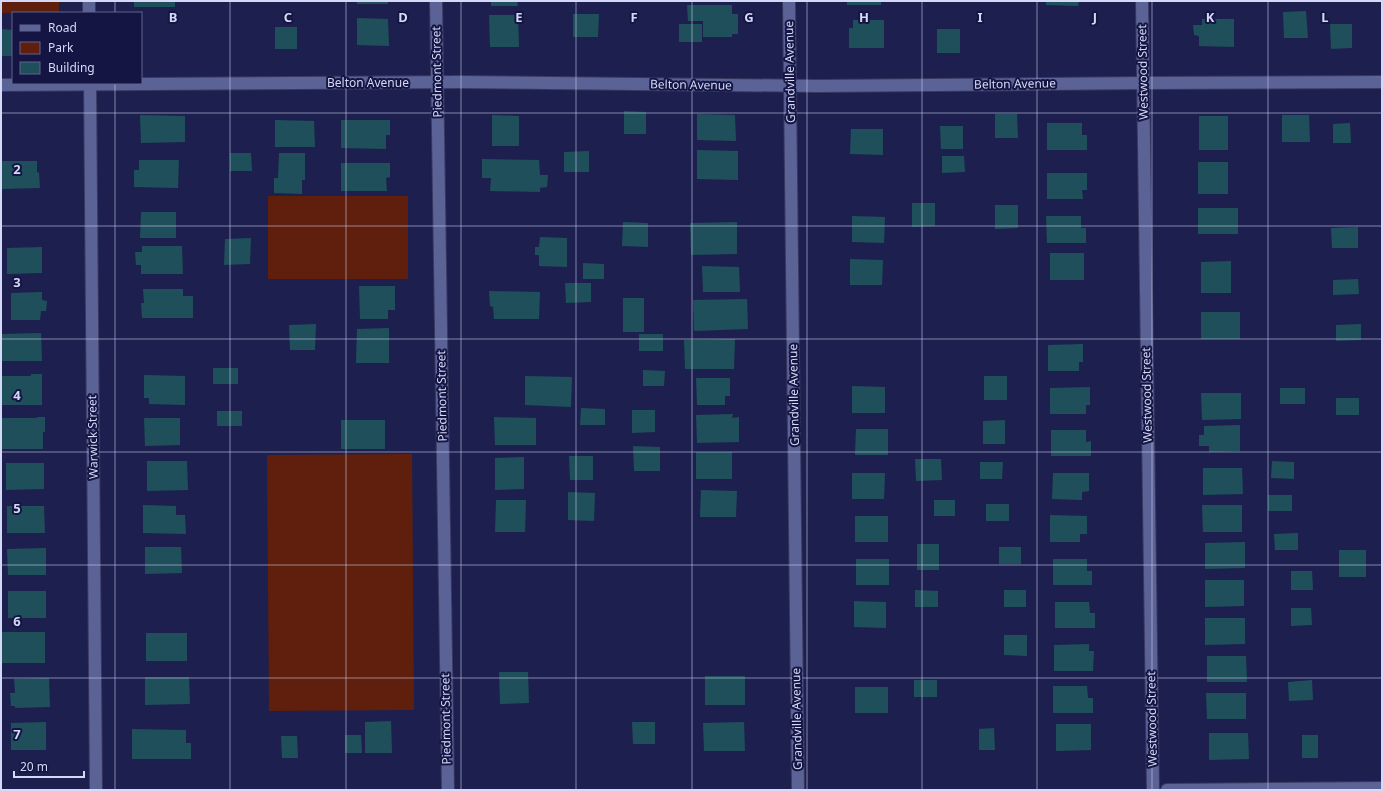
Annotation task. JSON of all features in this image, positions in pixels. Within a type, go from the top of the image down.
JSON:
[{"type":"street","points":[[89,1],[89,12]]},
{"type":"street","name":"Piedmont Street","points":[[436,1],[448,790]]},
{"type":"street","name":"Grandville Avenue","points":[[789,1],[798,790]]},
{"type":"street","name":"Westwood Street","points":[[1142,1],[1153,790]]},
{"type":"street","name":"Belton Avenue","points":[[142,84],[437,82],[790,86],[1382,82]]},
{"type":"street","name":"Belton Avenue","points":[[1,85],[90,84]]},
{"type":"street","name":"Warwick Street","points":[[90,84],[96,790]]},
{"type":"street","points":[[1166,790],[1382,788]]},
{"type":"green space","points":[[1,1],[59,1],[59,12],[1,13]]},
{"type":"green space","points":[[268,196],[408,196],[408,279],[268,279]]},
{"type":"green space","points":[[412,454],[414,710],[269,711],[267,455]]},
{"type":"building","points":[[134,1],[175,1],[175,7],[134,7]]},
{"type":"building","points":[[357,1],[388,1],[388,4],[357,4]]},
{"type":"building","points":[[491,1],[517,1],[518,6],[491,6]]},
{"type":"building","points":[[847,1],[881,1],[881,5],[847,5]]},
{"type":"building","points":[[1046,1],[1079,1],[1078,6],[1046,5]]},
{"type":"building","points":[[687,5],[732,5],[732,14],[738,14],[738,34],[732,34],[732,37],[703,37],[703,21],[688,21]]},
{"type":"building","points":[[1306,11],[1308,38],[1284,38],[1283,12]]},
{"type":"building","points":[[573,14],[599,14],[598,37],[573,37]]},
{"type":"building","points":[[489,15],[518,15],[519,47],[490,47]]},
{"type":"building","points":[[357,18],[388,19],[389,46],[357,45]]},
{"type":"building","points":[[1202,19],[1234,19],[1234,47],[1199,46],[1199,36],[1194,35],[1193,25],[1202,25]]},
{"type":"building","points":[[853,20],[884,20],[884,48],[849,48],[849,28],[853,28]]},
{"type":"building","points":[[679,24],[702,24],[702,42],[679,42]]},
{"type":"building","points":[[1330,24],[1352,24],[1352,48],[1331,49]]},
{"type":"building","points":[[275,27],[297,27],[297,49],[275,49]]},
{"type":"building","points":[[2,29],[12,30],[12,56],[1,56]]},
{"type":"building","points":[[937,29],[960,29],[960,53],[937,53]]},
{"type":"building","points":[[624,111],[646,112],[646,134],[624,134]]},
{"type":"building","points":[[697,114],[735,115],[736,141],[697,140]]},
{"type":"building","points":[[995,114],[1017,114],[1018,138],[995,138]]},
{"type":"building","points":[[140,115],[185,116],[185,142],[141,143]]},
{"type":"building","points":[[492,115],[519,116],[519,146],[492,146]]},
{"type":"building","points":[[1282,115],[1309,115],[1310,142],[1282,142]]},
{"type":"building","points":[[1199,116],[1228,116],[1228,150],[1199,150]]},
{"type":"building","points":[[275,120],[314,121],[315,147],[275,147]]},
{"type":"building","points":[[341,120],[390,120],[390,135],[386,135],[386,149],[341,148]]},
{"type":"building","points":[[1047,123],[1082,123],[1082,135],[1087,135],[1087,150],[1047,150]]},
{"type":"building","points":[[1350,123],[1351,143],[1333,143],[1333,124]]},
{"type":"building","points":[[940,126],[963,126],[963,149],[941,149]]},
{"type":"building","points":[[851,129],[883,129],[883,155],[850,154]]},
{"type":"building","points":[[697,150],[738,151],[738,180],[697,179]]},
{"type":"building","points":[[589,151],[589,172],[564,172],[564,152]]},
{"type":"building","points":[[230,153],[251,153],[252,171],[230,171]]},
{"type":"building","points":[[279,153],[305,153],[305,180],[302,180],[302,194],[274,193],[274,178],[278,178]]},
{"type":"building","points":[[942,156],[964,156],[965,172],[942,173]]},
{"type":"building","points":[[482,159],[539,160],[540,175],[548,175],[547,187],[540,188],[540,192],[490,191],[491,178],[482,178]]},
{"type":"building","points":[[139,160],[179,160],[178,188],[134,187],[134,170],[139,170]]},
{"type":"building","points":[[1,161],[37,161],[37,172],[39,173],[40,188],[1,189]]},
{"type":"building","points":[[1198,162],[1228,162],[1228,194],[1198,194]]},
{"type":"building","points":[[341,163],[390,163],[390,177],[386,178],[387,191],[341,191]]},
{"type":"building","points":[[1047,173],[1087,173],[1087,190],[1082,190],[1083,199],[1047,199]]},
{"type":"building","points":[[912,203],[935,203],[935,226],[912,227]]},
{"type":"building","points":[[995,205],[1018,205],[1018,228],[995,229]]},
{"type":"building","points":[[1198,208],[1238,208],[1238,234],[1198,234]]},
{"type":"building","points":[[141,212],[176,212],[176,238],[140,238]]},
{"type":"building","points":[[852,216],[885,217],[884,243],[852,242]]},
{"type":"building","points":[[1046,216],[1081,216],[1081,228],[1086,228],[1086,243],[1047,243]]},
{"type":"building","points":[[623,222],[648,223],[648,247],[622,246]]},
{"type":"building","points":[[737,222],[737,254],[691,255],[690,223]]},
{"type":"building","points":[[1358,227],[1358,248],[1332,248],[1331,228]]},
{"type":"building","points":[[540,237],[567,238],[567,267],[539,266],[539,255],[535,255],[535,247],[539,247]]},
{"type":"building","points":[[251,238],[250,264],[224,265],[225,239]]},
{"type":"building","points":[[142,246],[182,246],[183,274],[141,274],[141,265],[136,265],[135,252],[142,252]]},
{"type":"building","points":[[42,247],[42,273],[7,274],[7,248]]},
{"type":"building","points":[[1050,253],[1084,253],[1084,280],[1050,280]]},
{"type":"building","points":[[850,259],[883,260],[882,285],[850,285]]},
{"type":"building","points":[[1231,261],[1231,293],[1201,293],[1201,262]]},
{"type":"building","points":[[583,263],[604,264],[604,279],[583,279]]},
{"type":"building","points":[[702,266],[739,267],[740,292],[703,292]]},
{"type":"building","points":[[1358,279],[1359,294],[1333,295],[1333,280]]},
{"type":"building","points":[[565,283],[591,283],[591,302],[566,303]]},
{"type":"building","points":[[359,286],[395,286],[395,310],[388,310],[388,319],[360,319]]},
{"type":"building","points":[[143,289],[183,289],[183,296],[193,296],[193,318],[142,318],[141,303],[144,303]]},
{"type":"building","points":[[489,291],[540,292],[539,319],[494,319],[493,307],[490,306]]},
{"type":"building","points":[[42,292],[42,300],[47,301],[46,311],[41,311],[40,320],[11,320],[11,293]]},
{"type":"building","points":[[623,298],[644,298],[644,332],[623,332]]},
{"type":"building","points":[[747,299],[748,329],[694,331],[693,300]]},
{"type":"building","points":[[1201,312],[1240,312],[1240,339],[1201,339]]},
{"type":"building","points":[[316,324],[315,350],[290,350],[289,325]]},
{"type":"building","points":[[1361,324],[1361,340],[1336,341],[1336,325]]},
{"type":"building","points":[[389,328],[389,363],[356,363],[357,329]]},
{"type":"building","points":[[41,333],[42,361],[1,361],[1,334]]},
{"type":"building","points":[[639,334],[663,334],[663,351],[639,351]]},
{"type":"building","points":[[735,339],[734,369],[685,369],[684,340]]},
{"type":"building","points":[[1083,344],[1083,362],[1079,362],[1079,371],[1048,371],[1048,345]]},
{"type":"building","points":[[213,368],[238,368],[238,384],[213,384]]},
{"type":"building","points":[[643,370],[665,371],[664,386],[643,386]]},
{"type":"building","points":[[31,374],[42,374],[42,405],[2,405],[1,376],[31,376]]},
{"type":"building","points":[[144,375],[185,376],[185,405],[149,404],[149,398],[144,398]]},
{"type":"building","points":[[525,376],[572,377],[571,407],[525,405]]},
{"type":"building","points":[[984,376],[1007,376],[1007,400],[984,400]]},
{"type":"building","points":[[696,378],[730,378],[730,396],[725,396],[725,405],[697,405]]},
{"type":"building","points":[[852,386],[885,387],[885,413],[852,413]]},
{"type":"building","points":[[1090,387],[1090,405],[1086,405],[1086,414],[1050,414],[1050,388]]},
{"type":"building","points":[[1280,388],[1305,388],[1305,404],[1280,404]]},
{"type":"building","points":[[1201,393],[1241,393],[1241,419],[1202,420]]},
{"type":"building","points":[[1336,398],[1359,398],[1359,415],[1336,415]]},
{"type":"building","points":[[581,408],[605,409],[605,425],[580,425]]},
{"type":"building","points":[[632,410],[655,410],[655,432],[632,433]]},
{"type":"building","points":[[217,411],[242,411],[242,426],[217,426]]},
{"type":"building","points":[[733,414],[732,418],[739,417],[739,442],[697,443],[696,415]]},
{"type":"building","points":[[45,417],[43,449],[1,449],[1,418]]},
{"type":"building","points":[[494,417],[536,418],[536,445],[495,445]]},
{"type":"building","points":[[144,418],[180,418],[180,445],[145,446]]},
{"type":"building","points":[[341,420],[385,420],[385,449],[341,449]]},
{"type":"building","points":[[1005,420],[1005,444],[983,444],[983,421]]},
{"type":"building","points":[[1240,425],[1240,451],[1209,452],[1209,446],[1199,446],[1199,435],[1204,435],[1204,426]]},
{"type":"building","points":[[856,429],[888,429],[888,455],[855,455]]},
{"type":"building","points":[[1051,430],[1086,430],[1086,442],[1091,441],[1091,456],[1051,456]]},
{"type":"building","points":[[633,446],[660,447],[660,471],[634,471]]},
{"type":"building","points":[[696,452],[732,452],[732,479],[696,479]]},
{"type":"building","points":[[569,456],[593,456],[593,480],[570,480]]},
{"type":"building","points":[[524,457],[524,489],[495,490],[495,458]]},
{"type":"building","points":[[915,459],[941,459],[942,480],[916,481]]},
{"type":"building","points":[[147,461],[187,461],[188,490],[147,491]]},
{"type":"building","points":[[1272,461],[1294,462],[1294,479],[1271,478]]},
{"type":"building","points":[[980,462],[1003,462],[1002,479],[980,479]]},
{"type":"building","points":[[6,463],[44,463],[44,489],[6,490]]},
{"type":"building","points":[[1203,468],[1242,468],[1243,494],[1203,495]]},
{"type":"building","points":[[852,473],[885,473],[884,499],[852,499]]},
{"type":"building","points":[[1053,473],[1089,473],[1089,491],[1082,492],[1082,500],[1052,499]]},
{"type":"building","points":[[701,490],[737,491],[736,517],[700,517]]},
{"type":"building","points":[[568,492],[595,493],[594,521],[568,520]]},
{"type":"building","points":[[1268,495],[1292,495],[1292,511],[1268,511]]},
{"type":"building","points":[[496,500],[526,500],[525,532],[495,532]]},
{"type":"building","points":[[934,500],[955,500],[955,516],[934,516]]},
{"type":"building","points":[[986,504],[1009,504],[1009,521],[986,521]]},
{"type":"building","points":[[143,505],[176,506],[176,515],[185,515],[186,534],[143,533]]},
{"type":"building","points":[[1202,505],[1242,505],[1242,532],[1203,532]]},
{"type":"building","points":[[7,506],[44,506],[45,533],[7,533]]},
{"type":"building","points":[[1050,515],[1087,516],[1087,534],[1080,534],[1080,542],[1050,542]]},
{"type":"building","points":[[855,516],[888,516],[888,542],[855,542]]},
{"type":"building","points":[[1298,533],[1298,550],[1275,550],[1274,534]]},
{"type":"building","points":[[1245,542],[1245,568],[1205,569],[1205,543]]},
{"type":"building","points":[[917,544],[939,544],[939,570],[917,570]]},
{"type":"building","points":[[145,547],[181,547],[182,573],[145,574]]},
{"type":"building","points":[[999,547],[1021,547],[1021,564],[999,564]]},
{"type":"building","points":[[46,548],[46,575],[8,575],[7,549]]},
{"type":"building","points":[[1339,550],[1366,550],[1366,577],[1339,577]]},
{"type":"building","points":[[856,559],[889,559],[889,585],[856,585]]},
{"type":"building","points":[[1053,559],[1087,559],[1087,571],[1092,571],[1092,585],[1053,585]]},
{"type":"building","points":[[1291,571],[1312,571],[1313,590],[1291,590]]},
{"type":"building","points":[[1205,580],[1244,580],[1244,606],[1205,607]]},
{"type":"building","points":[[915,590],[938,591],[938,607],[915,607]]},
{"type":"building","points":[[1004,590],[1026,590],[1026,607],[1004,607]]},
{"type":"building","points":[[8,591],[46,591],[46,618],[8,618]]},
{"type":"building","points":[[854,601],[886,602],[886,628],[854,627]]},
{"type":"building","points":[[1055,602],[1089,602],[1090,613],[1095,613],[1095,628],[1055,628]]},
{"type":"building","points":[[1291,608],[1311,608],[1312,625],[1291,626]]},
{"type":"building","points":[[1205,618],[1245,618],[1245,644],[1205,645]]},
{"type":"building","points":[[1,632],[45,632],[45,663],[1,663]]},
{"type":"building","points":[[146,633],[187,633],[187,661],[146,661]]},
{"type":"building","points":[[1004,635],[1027,635],[1027,656],[1004,655]]},
{"type":"building","points":[[1089,644],[1089,651],[1094,651],[1093,671],[1054,671],[1054,645]]},
{"type":"building","points":[[1207,656],[1246,656],[1247,682],[1207,682]]},
{"type":"building","points":[[499,672],[528,672],[529,703],[500,704]]},
{"type":"building","points":[[705,676],[745,676],[745,705],[705,705]]},
{"type":"building","points":[[145,677],[189,677],[190,704],[145,705]]},
{"type":"building","points":[[49,678],[50,707],[15,708],[15,706],[11,706],[10,693],[15,693],[14,679]]},
{"type":"building","points":[[914,680],[937,680],[937,697],[914,697]]},
{"type":"building","points":[[1312,680],[1313,700],[1289,701],[1288,682]]},
{"type":"building","points":[[1053,686],[1087,686],[1088,698],[1093,698],[1093,713],[1053,713]]},
{"type":"building","points":[[855,687],[888,687],[888,713],[855,713]]},
{"type":"building","points":[[1206,693],[1246,693],[1246,719],[1207,719]]},
{"type":"building","points":[[391,721],[392,753],[365,753],[365,722]]},
{"type":"building","points":[[46,722],[46,750],[11,750],[11,723]]},
{"type":"building","points":[[632,722],[655,722],[655,744],[633,744]]},
{"type":"building","points":[[744,722],[745,751],[704,751],[703,723]]},
{"type":"building","points":[[1056,724],[1091,724],[1091,750],[1056,751]]},
{"type":"building","points":[[994,728],[995,750],[979,750],[979,729]]},
{"type":"building","points":[[132,729],[186,730],[186,743],[191,743],[191,759],[132,759]]},
{"type":"building","points":[[1209,733],[1248,733],[1249,759],[1209,760]]},
{"type":"building","points":[[345,735],[361,735],[362,753],[345,753]]},
{"type":"building","points":[[1302,735],[1318,735],[1318,758],[1302,758]]},
{"type":"building","points":[[281,736],[297,736],[298,758],[282,758]]}]
